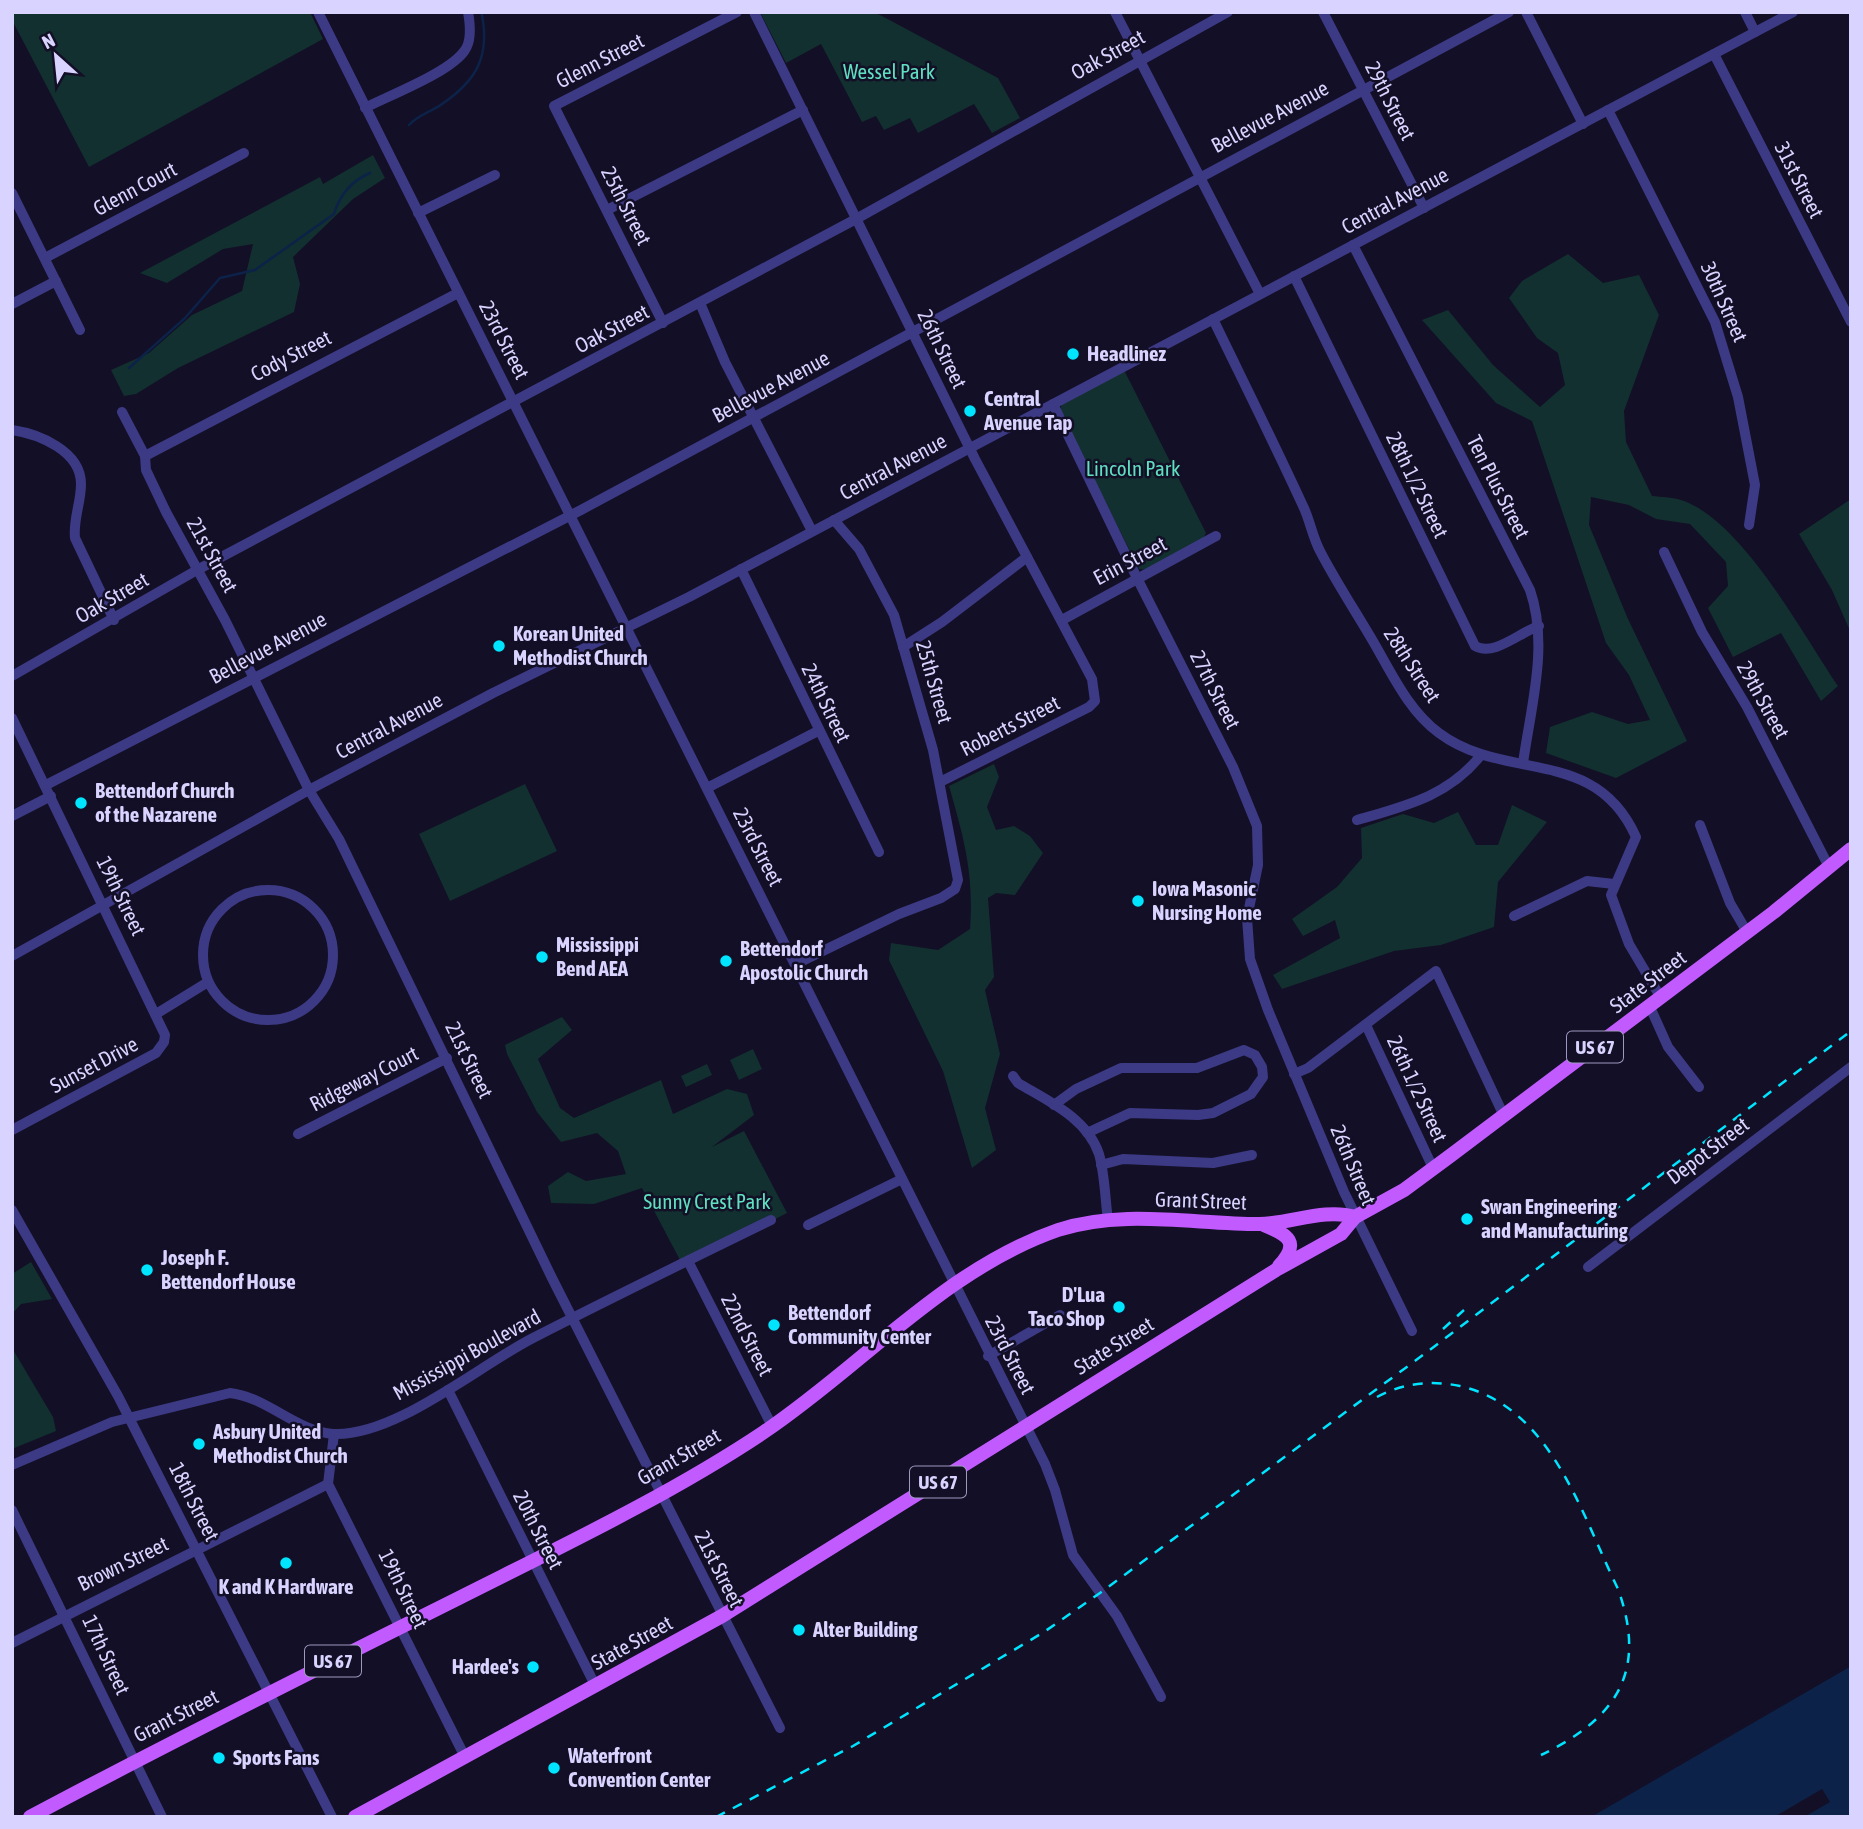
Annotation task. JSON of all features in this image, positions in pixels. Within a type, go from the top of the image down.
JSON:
[{"type":"main road","name":"State Street","points":[[355,1817],[722,1616],[1276,1270],[1341,1234],[1354,1217],[1404,1190],[1504,1116],[1747,932],[1851,849]]},
{"type":"main road","name":"Grant Street","points":[[30,1817],[135,1760],[532,1562],[659,1493],[772,1426],[953,1285],[1044,1236],[1075,1225],[1108,1220],[1262,1224],[1327,1214],[1354,1217]]},
{"type":"main road","points":[[1262,1224],[1285,1235],[1289,1240],[1288,1254],[1276,1270]]},
{"type":"street","name":"23rd Street","points":[[318,12],[1025,1427],[1055,1490],[1073,1555],[1118,1616],[1161,1697]]},
{"type":"street","points":[[365,108],[448,66],[465,51],[469,40],[468,12]]},
{"type":"street","name":"Glenn Street","points":[[554,106],[737,12]]},
{"type":"street","name":"26th Street","points":[[754,12],[970,448],[1093,679],[1095,701]]},
{"type":"street","points":[[1115,12],[1260,295]]},
{"type":"street","name":"Oak Street","points":[[12,676],[114,620],[197,570],[856,219],[1228,12]]},
{"type":"street","name":"29th Street","points":[[1323,12],[1424,208]]},
{"type":"street","name":"Bellevue Avenue","points":[[12,816],[48,791],[253,677],[914,334],[1199,177],[1509,12]]},
{"type":"street","points":[[1526,12],[1583,124]]},
{"type":"street","points":[[1745,12],[1755,32]]},
{"type":"street","name":"Central Avenue","points":[[12,956],[309,790],[741,569],[1793,12]]},
{"type":"street","name":"31st Street","points":[[1713,54],[1851,323]]},
{"type":"street","name":"25th Street","points":[[554,106],[663,323]]},
{"type":"street","points":[[607,210],[803,110]]},
{"type":"street","name":"30th Street","points":[[1608,110],[1715,322],[1738,397],[1755,485],[1749,525]]},
{"type":"street","name":"Glenn Court","points":[[45,258],[244,153]]},
{"type":"street","points":[[418,213],[495,175]]},
{"type":"street","points":[[12,193],[80,330]]},
{"type":"street","name":"Ten Plus Street","points":[[1353,245],[1530,590],[1539,626],[1523,762]]},
{"type":"street","name":"28th 1/2 Street","points":[[1294,276],[1475,646],[1482,650],[1492,649],[1539,626]]},
{"type":"street","points":[[12,304],[56,281]]},
{"type":"street","name":"Cody Street","points":[[145,456],[458,293]]},
{"type":"street","points":[[700,303],[812,531]]},
{"type":"street","name":"28th Street","points":[[1213,319],[1305,510],[1319,550],[1402,691],[1437,732],[1480,755],[1523,762],[1588,782],[1614,800],[1625,813],[1636,837],[1632,853],[1614,884]]},
{"type":"street","name":"27th Street","points":[[1053,404],[1137,579],[1233,767],[1257,826],[1259,849],[1246,938],[1268,1010]]},
{"type":"street","name":"21st Street","points":[[122,412],[145,456],[146,470],[309,790],[339,839],[659,1493],[780,1728]]},
{"type":"street","points":[[12,430],[50,441],[72,459],[81,480],[74,526],[75,538],[114,620]]},
{"type":"street","name":"25th Street","points":[[796,964],[899,914],[941,898],[955,889],[958,872],[940,782],[894,615],[878,580],[859,549],[834,520]]},
{"type":"street","name":"Erin Street","points":[[1062,620],[1216,536]]},
{"type":"street","name":"29th Street","points":[[1664,552],[1702,632],[1747,706],[1829,867]]},
{"type":"street","points":[[903,647],[942,622],[1027,557]]},
{"type":"street","name":"24th Street","points":[[741,569],[879,852]]},
{"type":"street","name":"Roberts Street","points":[[940,782],[1095,701]]},
{"type":"street","name":"19th Street","points":[[12,718],[156,1014],[164,1035],[164,1042],[156,1053]]},
{"type":"street","points":[[707,789],[818,731]]},
{"type":"street","points":[[1357,820],[1421,801],[1445,790],[1466,775],[1480,755]]},
{"type":"street","points":[[1700,825],[1730,903],[1747,932]]},
{"type":"street","points":[[1514,916],[1587,881],[1614,884],[1611,895],[1624,932],[1656,1002],[1668,1047],[1699,1087]]},
{"type":"street","points":[[260,890],[290,893],[316,909],[326,925],[332,943],[331,971],[318,996],[305,1009],[288,1017],[269,1020],[250,1018],[233,1010],[219,998],[208,982],[202,953],[210,923],[225,905],[244,893],[260,890]]},
{"type":"street","points":[[1294,1074],[1308,1068],[1436,971],[1504,1116]]},
{"type":"street","points":[[156,1014],[208,982]]},
{"type":"street","name":"26th Street","points":[[1268,1010],[1354,1217],[1412,1331]]},
{"type":"street","name":"26th 1/2 Street","points":[[1366,1025],[1433,1168]]},
{"type":"street","points":[[1054,1105],[1076,1090],[1121,1068],[1197,1068],[1244,1050],[1255,1055],[1262,1067],[1263,1077],[1251,1094],[1213,1113],[1130,1113],[1087,1133]]},
{"type":"street","name":"Sunset Drive","points":[[12,1130],[156,1053]]},
{"type":"street","name":"Ridgeway Court","points":[[298,1134],[447,1058]]},
{"type":"street","name":"Depot Street","points":[[1588,1267],[1851,1067]]},
{"type":"street","points":[[1013,1076],[1077,1120],[1087,1133],[1101,1165],[1108,1220]]},
{"type":"street","points":[[1101,1165],[1123,1158],[1202,1163],[1252,1155]]},
{"type":"street","points":[[808,1225],[902,1179]]},
{"type":"street","name":"18th Street","points":[[12,1210],[129,1417],[332,1817]]},
{"type":"street","name":"Mississippi Boulevard","points":[[334,1434],[380,1424],[448,1390],[509,1350],[771,1220]]},
{"type":"street","name":"22nd Street","points":[[688,1261],[772,1426]]},
{"type":"street","points":[[988,1356],[1060,1315]]},
{"type":"street","name":"20th Street","points":[[448,1390],[596,1686]]},
{"type":"street","points":[[12,1465],[129,1417],[230,1393],[248,1395],[316,1430],[334,1434],[328,1484]]},
{"type":"street","name":"19th Street","points":[[328,1484],[465,1758]]},
{"type":"street","name":"Brown Street","points":[[12,1643],[328,1484]]},
{"type":"street","name":"17th Street","points":[[12,1510],[162,1817]]},
{"type":"green space","points":[[12,12],[310,12],[323,39],[89,167],[12,20]]},
{"type":"green space","name":"Wessel Park","points":[[760,12],[873,12],[998,78],[1020,118],[992,133],[974,104],[918,133],[910,118],[884,130],[876,116],[862,122],[821,44],[786,63]]},
{"type":"green space","points":[[373,155],[385,178],[353,199],[293,257],[300,284],[294,312],[178,368],[136,394],[124,396],[111,370],[149,353],[192,315],[242,291],[253,244],[223,249],[167,283],[140,273],[320,177],[323,184]]},
{"type":"green space","points":[[1568,254],[1603,283],[1639,275],[1659,315],[1624,411],[1626,442],[1652,496],[1684,501],[1706,513],[1728,532],[1770,582],[1838,686],[1821,701],[1781,633],[1733,657],[1708,608],[1728,586],[1726,562],[1690,524],[1656,519],[1629,505],[1591,497],[1589,525],[1628,619],[1687,741],[1616,778],[1546,753],[1550,727],[1592,712],[1628,724],[1650,720],[1629,675],[1606,643],[1532,421],[1496,403],[1422,320],[1448,310],[1493,365],[1540,407],[1565,385],[1558,353],[1537,338],[1509,298],[1522,281]]},
{"type":"green space","name":"Lincoln Park","points":[[1124,370],[1206,533],[1203,539],[1146,570],[1139,569],[1060,411],[1062,403]]},
{"type":"green space","points":[[1851,499],[1851,633],[1832,590],[1799,534]]},
{"type":"green space","points":[[994,764],[999,777],[987,807],[996,830],[1014,826],[1030,836],[1043,853],[1015,895],[996,893],[988,898],[994,977],[985,990],[1000,1054],[985,1108],[996,1150],[972,1168],[943,1071],[889,960],[891,943],[938,950],[970,929],[971,890],[967,856],[949,786]]},
{"type":"green space","points":[[525,784],[557,851],[450,901],[419,834]]},
{"type":"green space","points":[[1512,805],[1547,822],[1498,882],[1494,927],[1441,945],[1394,951],[1282,989],[1273,975],[1340,938],[1335,920],[1303,936],[1292,919],[1337,887],[1362,858],[1361,828],[1403,814],[1434,823],[1458,812],[1476,845],[1498,845]]},
{"type":"green space","name":"Sunny Crest Park","points":[[562,1017],[572,1030],[538,1059],[560,1108],[574,1118],[661,1080],[673,1114],[727,1089],[747,1094],[754,1115],[712,1147],[744,1131],[787,1213],[695,1260],[680,1260],[642,1188],[594,1204],[551,1203],[548,1186],[568,1172],[586,1181],[626,1174],[618,1151],[597,1133],[561,1142],[537,1112],[507,1054],[505,1045]]},
{"type":"green space","points":[[753,1049],[762,1069],[739,1080],[730,1060]]},
{"type":"green space","points":[[707,1064],[712,1075],[686,1087],[681,1076]]},
{"type":"green space","points":[[31,1262],[52,1299],[21,1304],[12,1314],[12,1274]]},
{"type":"green space","points":[[12,1348],[53,1417],[56,1431],[12,1449]]},
{"type":"water","points":[[1851,1666],[1851,1817],[1585,1817]]},
{"type":"pier","points":[[1851,1662],[1851,1666],[1591,1817],[1581,1817]]},
{"type":"pier","points":[[1822,1789],[1830,1802],[1804,1817],[1774,1817]]},
{"type":"waterway","points":[[409,125],[454,95],[472,77],[482,56],[482,15]]},
{"type":"waterway","points":[[129,368],[185,318],[220,278],[255,270],[334,214],[347,189],[370,173]]},
{"type":"railway","points":[[716,1817],[853,1746],[1044,1632],[1423,1355],[1851,1031]]},
{"type":"railway","points":[[1443,1329],[1464,1310]]},
{"type":"railway","points":[[1377,1397],[1407,1386],[1438,1383],[1460,1386],[1491,1398],[1518,1416],[1540,1439],[1576,1497],[1618,1589],[1626,1618],[1629,1645],[1627,1669],[1619,1690],[1606,1709],[1589,1726],[1541,1755]]},
{"type":"place","name":"Headlinez","points":[[1073,354]]},
{"type":"place","name":"Central Avenue Tap","points":[[970,411]]},
{"type":"place","name":"Korean United Methodist Church","points":[[499,646]]},
{"type":"place","name":"Bettendorf Church of the Nazarene","points":[[81,803]]},
{"type":"place","name":"Iowa Masonic Nursing Home","points":[[1138,901]]},
{"type":"place","name":"Mississippi Bend AEA","points":[[542,957]]},
{"type":"place","name":"Bettendorf Apostolic Church","points":[[726,961]]},
{"type":"place","name":"Swan Engineering and Manufacturing","points":[[1467,1219]]},
{"type":"place","name":"Joseph F. Bettendorf House","points":[[147,1270]]},
{"type":"place","name":"D'Lua Taco Shop","points":[[1119,1307]]},
{"type":"place","name":"Bettendorf Community Center","points":[[774,1325]]},
{"type":"place","name":"Asbury United Methodist Church","points":[[199,1444]]},
{"type":"place","name":"K and K Hardware","points":[[286,1563]]},
{"type":"place","name":"Alter Building","points":[[799,1630]]},
{"type":"place","name":"Hardee's","points":[[533,1667]]},
{"type":"place","name":"Sports Fans","points":[[219,1758]]},
{"type":"place","name":"Waterfront Convention Center","points":[[554,1768]]}]
